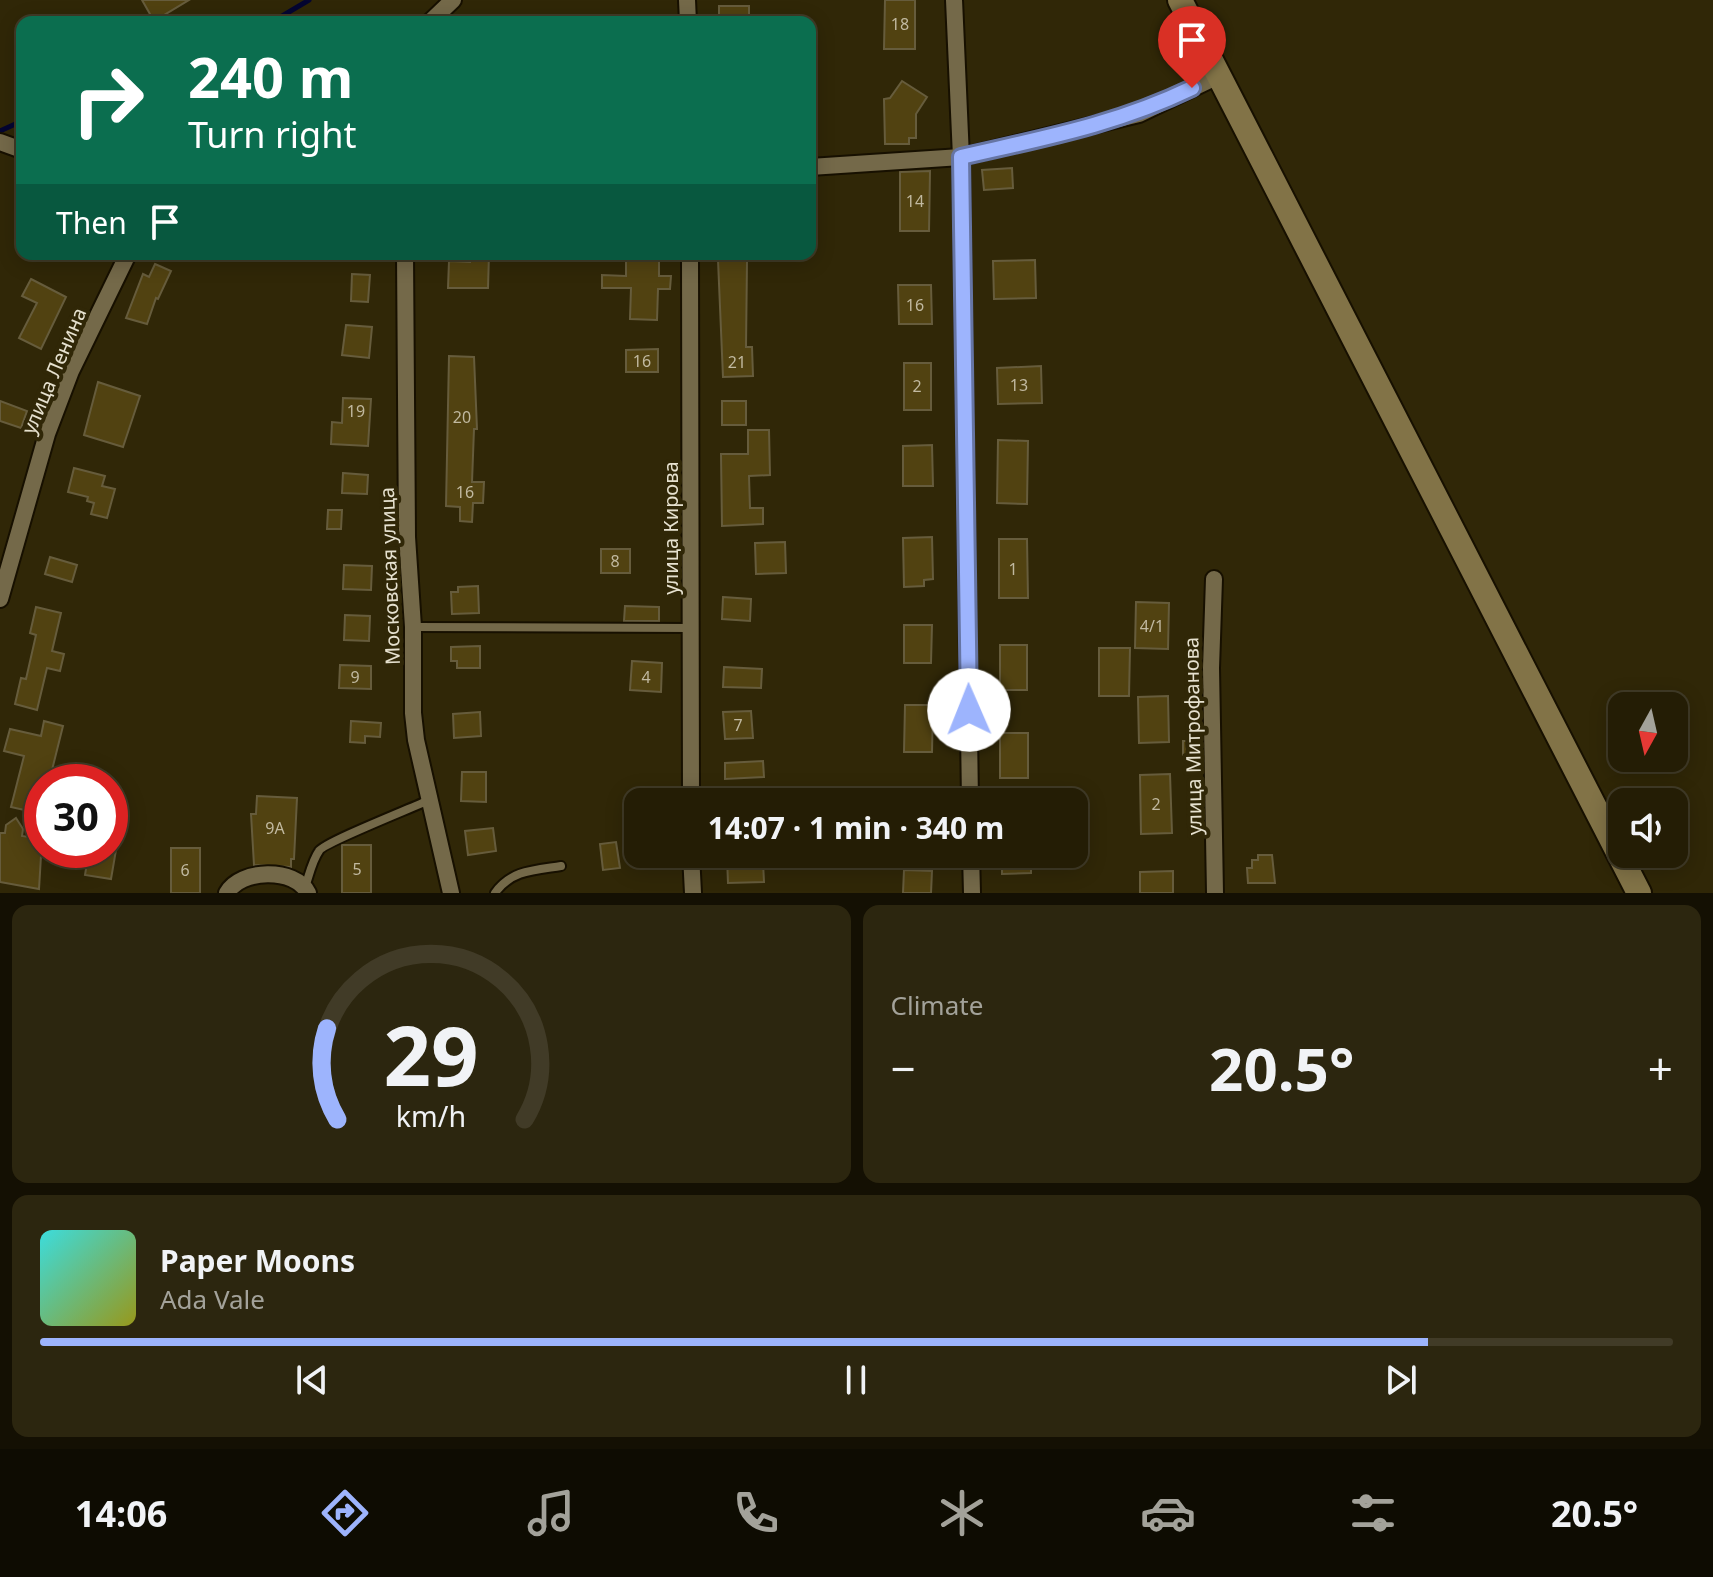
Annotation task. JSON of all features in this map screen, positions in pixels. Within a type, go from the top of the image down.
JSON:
[{"type":"main road","points":[[1180,0],[1639,893]]},
{"type":"street","points":[[436,16],[453,0]]},
{"type":"street","points":[[954,0],[961,157],[970,788]]},
{"type":"street","points":[[816,167],[961,157],[1139,114],[1218,76]]},
{"type":"street","name":"улица Ленина","points":[[0,599],[47,434],[71,371],[125,260]]},
{"type":"street","name":"Московская улица","points":[[405,260],[407,537],[416,740],[451,893]]},
{"type":"street","name":"улица Кирова","points":[[690,260],[691,788]]},
{"type":"street","name":"улица Митрофанова","points":[[1214,579],[1211,668],[1215,893]]},
{"type":"street","points":[[692,868],[693,893]]},
{"type":"street","points":[[971,868],[972,893]]},
{"type":"street","points":[[227,893],[238,880],[251,876],[278,876],[306,890]]},
{"type":"lane","points":[[413,627],[692,628]]},
{"type":"lane","points":[[306,890],[319,849],[332,839],[354,835],[429,800]]},
{"type":"lane","points":[[495,893],[505,880],[521,872],[561,866]]},
{"type":"building","points":[[142,0],[189,0],[162,16],[151,16]]},
{"type":"building","points":[[885,0],[915,0],[915,49],[884,49]]},
{"type":"building","points":[[719,6],[749,6],[749,16],[719,16]]},
{"type":"building","points":[[902,81],[927,97],[916,114],[916,138],[909,138],[909,144],[885,144],[884,99],[890,98]]},
{"type":"building","points":[[1012,168],[1013,188],[984,190],[982,170]]},
{"type":"building","points":[[930,171],[929,231],[900,231],[900,172]]},
{"type":"building","points":[[489,260],[488,288],[448,288],[449,261]]},
{"type":"building","points":[[626,260],[659,260],[659,276],[671,276],[670,289],[658,289],[657,320],[630,319],[631,288],[602,288],[602,275],[626,276]]},
{"type":"building","points":[[718,260],[747,261],[746,347],[752,347],[753,376],[723,377]]},
{"type":"building","points":[[1035,260],[1036,298],[994,299],[993,261]]},
{"type":"building","points":[[155,264],[171,271],[156,298],[147,324],[126,318],[143,274],[149,277]]},
{"type":"building","points":[[352,274],[370,275],[368,302],[351,301]]},
{"type":"building","points":[[31,279],[66,297],[41,349],[19,338],[37,303],[22,296]]},
{"type":"building","points":[[898,285],[931,285],[932,324],[899,324]]},
{"type":"building","points":[[346,325],[372,327],[369,358],[342,355]]},
{"type":"building","points":[[658,349],[658,372],[626,372],[626,350]]},
{"type":"building","points":[[449,356],[474,357],[477,429],[474,429],[472,482],[484,482],[483,503],[473,503],[472,522],[460,521],[460,507],[446,506]]},
{"type":"building","points":[[904,363],[931,363],[931,410],[904,410]]},
{"type":"building","points":[[1041,366],[1042,403],[998,404],[997,368]]},
{"type":"building","points":[[98,382],[140,396],[123,447],[84,435]]},
{"type":"building","points":[[343,398],[371,399],[368,446],[331,444],[332,422],[342,423]]},
{"type":"building","points":[[0,401],[27,411],[21,428],[0,421]]},
{"type":"building","points":[[722,401],[746,401],[746,425],[722,425]]},
{"type":"building","points":[[748,430],[769,430],[770,475],[749,476],[750,508],[763,508],[763,524],[722,526],[721,454],[748,454]]},
{"type":"building","points":[[998,440],[1028,441],[1027,504],[997,503]]},
{"type":"building","points":[[932,445],[933,486],[903,486],[903,446]]},
{"type":"building","points":[[74,468],[105,476],[102,486],[115,489],[107,518],[91,514],[94,503],[87,501],[88,497],[68,492]]},
{"type":"building","points":[[343,473],[368,475],[367,494],[342,493]]},
{"type":"building","points":[[328,510],[342,510],[341,529],[327,529]]},
{"type":"building","points":[[932,537],[933,579],[924,580],[924,586],[904,587],[903,538]]},
{"type":"building","points":[[999,539],[1027,539],[1028,598],[999,598]]},
{"type":"building","points":[[785,542],[786,573],[756,574],[755,543]]},
{"type":"building","points":[[601,549],[630,549],[630,573],[601,573]]},
{"type":"building","points":[[50,557],[77,565],[72,582],[45,574]]},
{"type":"building","points":[[344,565],[372,566],[371,590],[343,589]]},
{"type":"building","points":[[478,586],[479,613],[452,614],[451,592],[458,592],[458,587]]},
{"type":"building","points":[[723,597],[751,599],[750,621],[722,619]]},
{"type":"building","points":[[1136,602],[1169,603],[1168,649],[1135,648]]},
{"type":"building","points":[[625,606],[659,607],[659,621],[624,621]]},
{"type":"building","points":[[36,607],[61,613],[52,651],[64,654],[60,671],[47,668],[37,710],[15,704],[21,678],[26,679],[36,635],[30,633]]},
{"type":"building","points":[[345,615],[370,616],[369,641],[344,640]]},
{"type":"building","points":[[904,625],[932,625],[931,663],[904,663]]},
{"type":"building","points":[[1000,645],[1027,645],[1027,690],[1000,690]]},
{"type":"building","points":[[480,646],[480,668],[457,668],[457,661],[451,661],[451,647]]},
{"type":"building","points":[[1099,648],[1130,648],[1129,696],[1099,696]]},
{"type":"building","points":[[632,661],[662,663],[661,692],[630,690]]},
{"type":"building","points":[[340,665],[371,666],[371,689],[339,688]]},
{"type":"building","points":[[724,667],[762,669],[761,688],[723,687]]},
{"type":"building","points":[[1168,696],[1169,742],[1139,743],[1138,697]]},
{"type":"building","points":[[905,705],[933,705],[932,752],[904,752]]},
{"type":"building","points":[[751,711],[753,738],[725,739],[723,712]]},
{"type":"building","points":[[480,712],[481,736],[454,738],[453,714]]},
{"type":"building","points":[[44,721],[63,726],[54,764],[24,764],[24,810],[11,807],[24,756],[4,751],[10,729],[41,736]]},
{"type":"building","points":[[351,721],[381,723],[380,737],[365,736],[365,743],[350,742]]},
{"type":"building","points":[[1000,733],[1028,733],[1028,778],[1000,778]]},
{"type":"building","points":[[1183,741],[1197,741],[1198,755],[1183,755]]},
{"type":"building","points":[[763,761],[764,777],[725,779],[725,763]]},
{"type":"building","points":[[462,772],[486,772],[486,802],[461,801]]},
{"type":"building","points":[[1170,774],[1172,833],[1141,834],[1140,775]]},
{"type":"building","points":[[257,796],[297,798],[291,867],[254,865],[251,814],[256,814]]},
{"type":"building","points":[[16,818],[23,829],[24,868],[40,868],[39,889],[0,882],[0,833],[5,833],[6,825]]},
{"type":"building","points":[[493,828],[496,851],[468,855],[465,831]]},
{"type":"building","points":[[616,842],[620,868],[603,870],[600,844]]},
{"type":"building","points":[[342,845],[371,845],[371,893],[342,893]]},
{"type":"building","points":[[171,848],[200,848],[200,893],[171,893]]},
{"type":"building","points":[[1258,855],[1272,855],[1275,883],[1248,883],[1247,868],[1252,868],[1252,860],[1258,860]]},
{"type":"building","points":[[86,868],[113,868],[111,879],[85,875]]},
{"type":"building","points":[[727,868],[763,868],[764,882],[728,883]]},
{"type":"building","points":[[1002,868],[1031,868],[1031,873],[1002,874]]},
{"type":"building","points":[[904,870],[932,871],[931,893],[903,893]]},
{"type":"building","points":[[1173,871],[1173,893],[1140,893],[1140,872]]},
{"type":"waterway","points":[[282,16],[309,0]]},
{"type":"waterway","points":[[0,131],[16,124]]},
{"type":"route","points":[[969,710],[961,157],[1139,114],[1192,88]]}]
